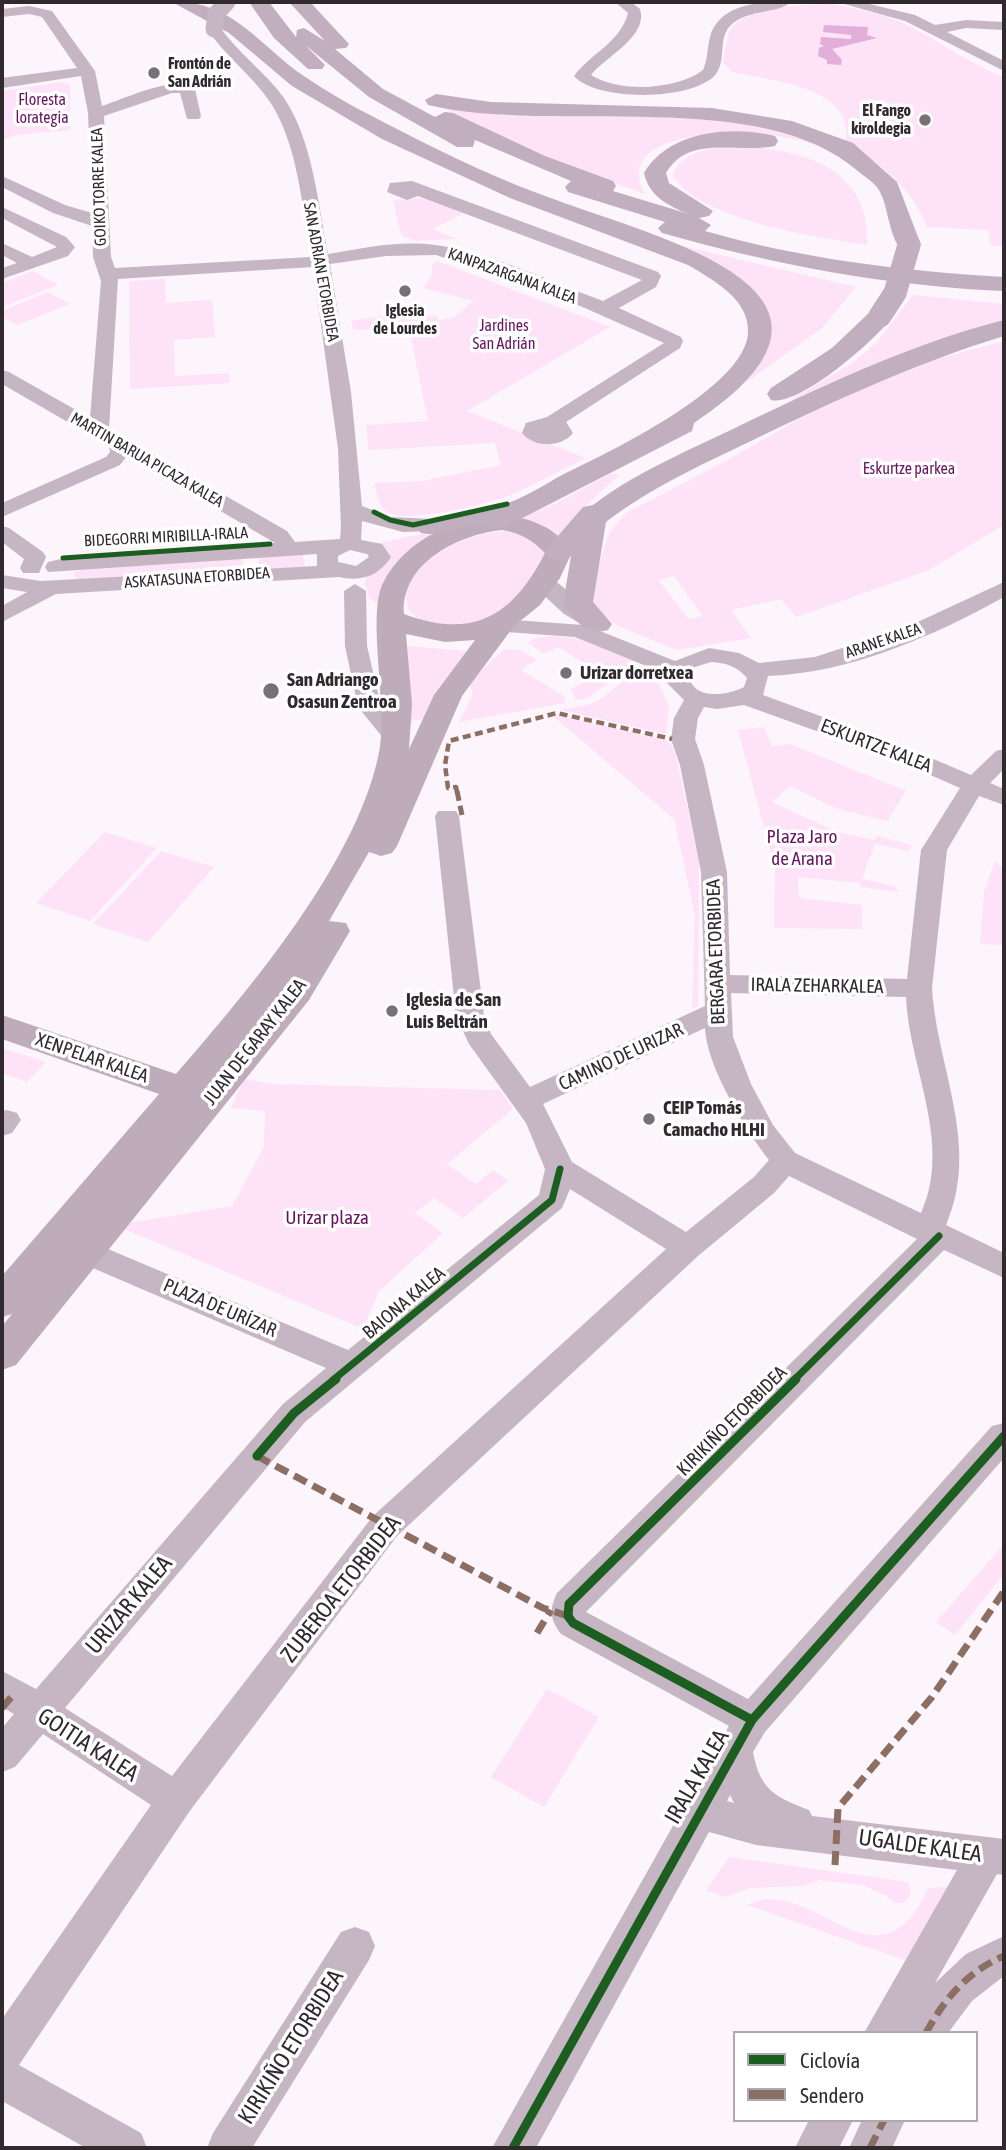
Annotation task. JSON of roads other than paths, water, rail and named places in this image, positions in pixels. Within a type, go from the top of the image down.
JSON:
[{"type":"highway","points":[[182,2],[231,26],[297,81],[374,125],[491,181],[701,262],[729,279],[746,296],[757,313],[761,337],[755,357],[721,392],[659,435]]},
{"type":"highway","points":[[237,2],[265,38],[287,60],[374,125]]},
{"type":"highway","points":[[259,2],[281,34],[324,73],[364,101],[461,153],[553,191],[676,230],[781,256],[918,277],[1004,284]]},
{"type":"highway","points":[[279,2],[314,45],[376,93],[474,147],[566,184],[679,220],[793,248],[916,267],[1004,274]]},
{"type":"highway","points":[[299,2],[359,63],[445,118],[537,161],[676,209],[779,235],[901,257],[1004,265]]},
{"type":"highway","points":[[359,63],[414,93],[467,107],[528,112],[695,111],[768,122],[813,136],[856,156],[887,181],[900,202],[907,223],[909,245],[895,293],[780,373],[709,413],[659,435],[494,519],[426,527]]},
{"type":"highway","points":[[597,624],[578,604],[589,521],[598,501],[619,483],[799,383],[841,353],[869,313],[883,247],[883,223],[872,190],[846,166],[816,151],[775,141],[722,140],[684,147],[664,158],[655,173],[658,186],[681,203],[727,219]]},
{"type":"highway","points":[[491,181],[639,229],[773,264],[883,287],[1004,299]]},
{"type":"highway","points":[[753,227],[779,235]]},
{"type":"highway","points":[[559,552],[589,521],[688,462],[814,399],[917,355],[1004,328]]},
{"type":"main road","points":[[494,519],[526,526],[551,542],[559,552],[544,583],[525,605],[500,626],[460,634],[437,634],[414,629],[392,619],[389,608],[393,588],[402,572],[418,556],[446,538],[494,519]]},
{"type":"main road","name":"JUAN DE GARAY KALEA","points":[[2,1302],[224,1043],[308,930],[369,821],[390,765],[396,739],[399,693],[392,619]]},
{"type":"main road","name":"JUAN DE GARAY KALEA","points":[[2,1354],[297,992],[356,896],[394,820],[448,695],[500,626]]},
{"type":"main road","name":"XENPELAR KALEA","points":[[2,1027],[183,1089]]},
{"type":"street","name":"SAN ADRIAN ETORBIDEA","points":[[227,2],[216,14],[214,29],[229,49],[274,94],[285,113],[321,260],[338,365],[355,510],[349,545],[325,559],[327,564],[348,578]]},
{"type":"street","points":[[628,3],[635,18],[628,32],[583,72],[585,79],[618,87],[655,89],[699,81],[709,74],[715,62],[719,30],[730,19],[754,8],[784,2]]},
{"type":"street","points":[[844,2],[882,9],[933,30],[1004,67]]},
{"type":"street","name":"GOIKO TORRE KALEA","points":[[2,13],[29,10],[47,14],[87,71],[96,113],[102,257],[109,274],[99,432]]},
{"type":"street","points":[[933,30],[966,24],[1004,26]]},
{"type":"street","points":[[2,83],[87,71]]},
{"type":"street","points":[[96,113],[181,87],[187,89],[193,116]]},
{"type":"street","points":[[2,181],[59,209],[100,224]]},
{"type":"street","points":[[417,190],[652,276],[650,283],[603,309]]},
{"type":"street","points":[[76,213],[90,210],[100,201]]},
{"type":"street","points":[[2,212],[60,241],[66,247],[62,252],[2,274]]},
{"type":"street","points":[[2,248],[31,263]]},
{"type":"street","name":"KANPAZARGANA KALEA","points":[[109,274],[321,260],[417,250],[450,252],[666,333],[674,341],[671,348],[551,423]]},
{"type":"street","name":"MARTIN BARUA PICAZA KALEA","points":[[2,376],[99,432],[116,452],[153,463],[279,535],[288,547]]},
{"type":"street","points":[[3,511],[116,452]]},
{"type":"street","points":[[355,510],[391,524],[426,527]]},
{"type":"street","name":"ASKATASUNA ETORBIDEA","points":[[2,573],[40,578],[75,562],[349,545],[426,527]]},
{"type":"street","points":[[2,532],[31,551],[35,556],[40,578],[7,612]]},
{"type":"street","points":[[348,578],[367,570],[380,557],[374,549],[349,545]]},
{"type":"street","name":"ASKATASUNA ETORBIDEA","points":[[2,582],[40,578],[348,578]]},
{"type":"street","points":[[348,578],[371,608],[392,619]]},
{"type":"street","points":[[348,578],[358,659],[370,707],[396,739]]},
{"type":"street","points":[[544,583],[572,609],[597,624],[685,664]]},
{"type":"street","name":"ARANE KALEA","points":[[754,670],[784,670],[858,652],[971,608],[1004,588]]},
{"type":"street","points":[[500,626],[578,630],[685,664],[723,655],[744,662],[754,670],[758,678],[754,691],[746,696],[725,702],[696,699],[680,689],[675,677],[685,664]]},
{"type":"street","points":[[358,659],[399,693]]},
{"type":"street","name":"ESKURTZE KALEA","points":[[746,696],[902,754],[1004,798]]},
{"type":"street","name":"BERGARA ETORBIDEA","points":[[696,699],[686,718],[683,739],[692,765],[713,872],[719,1037],[737,1084],[762,1131],[785,1161],[1004,1266]]},
{"type":"street","name":"KIRIKIÑO ETORBIDEA","points":[[743,1736],[584,1630],[568,1616],[569,1604],[933,1234],[949,1161],[920,1010],[919,988],[934,849],[974,785],[1004,756]]},
{"type":"street","points":[[447,816],[470,1016],[479,1037],[539,1119],[560,1170],[687,1248]]},
{"type":"street","name":"IRALA ZEHARKALEA","points":[[716,998],[919,988]]},
{"type":"street","name":"CAMINO DE URIZAR","points":[[525,1101],[716,998]]},
{"type":"street","name":"ZUBEROA ETORBIDEA","points":[[2,2054],[176,1800],[385,1525],[687,1248],[764,1185],[785,1161]]},
{"type":"street","name":"BAIONA KALEA","points":[[257,1455],[294,1413],[551,1199],[560,1170]]},
{"type":"street","name":"PLAZA DE URÍZAR","points":[[85,1252],[353,1366]]},
{"type":"street","name":"IRALA KALEA","points":[[513,2148],[743,1736],[1004,1436]]},
{"type":"street","name":"URIZAR KALEA","points":[[2,1755],[257,1455]]},
{"type":"street","name":"GOITIA KALEA","points":[[2,1687],[36,1712],[176,1800]]},
{"type":"street","name":"UGALDE KALEA","points":[[743,1736],[737,1773],[744,1791],[762,1808],[785,1820],[836,1835]]},
{"type":"street","name":"UGALDE KALEA","points":[[699,1812],[756,1827],[996,1856]]},
{"type":"street","points":[[885,2031],[996,1856]]},
{"type":"street","name":"KIRIKIÑO ETORBIDEA","points":[[228,2148],[355,1946]]},
{"type":"street","points":[[927,2031],[960,1985],[992,1960],[1004,1956]]},
{"type":"street","points":[[2,2078],[126,2148]]},
{"type":"street","points":[[816,2148],[831,2122]]},
{"type":"street","points":[[870,2148],[883,2122]]},
{"type":"place","name":"Frontón de San Adrián","points":[[154,73]]},
{"type":"place","name":"El Fango kiroldegia","points":[[925,120]]},
{"type":"place","name":"Iglesia de Lourdes","points":[[405,291]]},
{"type":"place","name":"Urizar dorretxea","points":[[566,673]]},
{"type":"place","name":"San Adriango Osasun Zentroa","points":[[271,691]]},
{"type":"place","name":"Iglesia de San Luis Beltrán","points":[[392,1011]]},
{"type":"place","name":"CEIP Tomás Camacho HLHI","points":[[649,1119]]},
{"type":"park label","name":"Floresta lorategia","points":[[42,109]]},
{"type":"park label","name":"Jardines San Adrián","points":[[504,335]]},
{"type":"park label","name":"Eskurtze parkea","points":[[909,469]]},
{"type":"park label","name":"Plaza Jaro de Arana","points":[[802,848]]},
{"type":"park label","name":"Urizar plaza","points":[[327,1218]]}]
